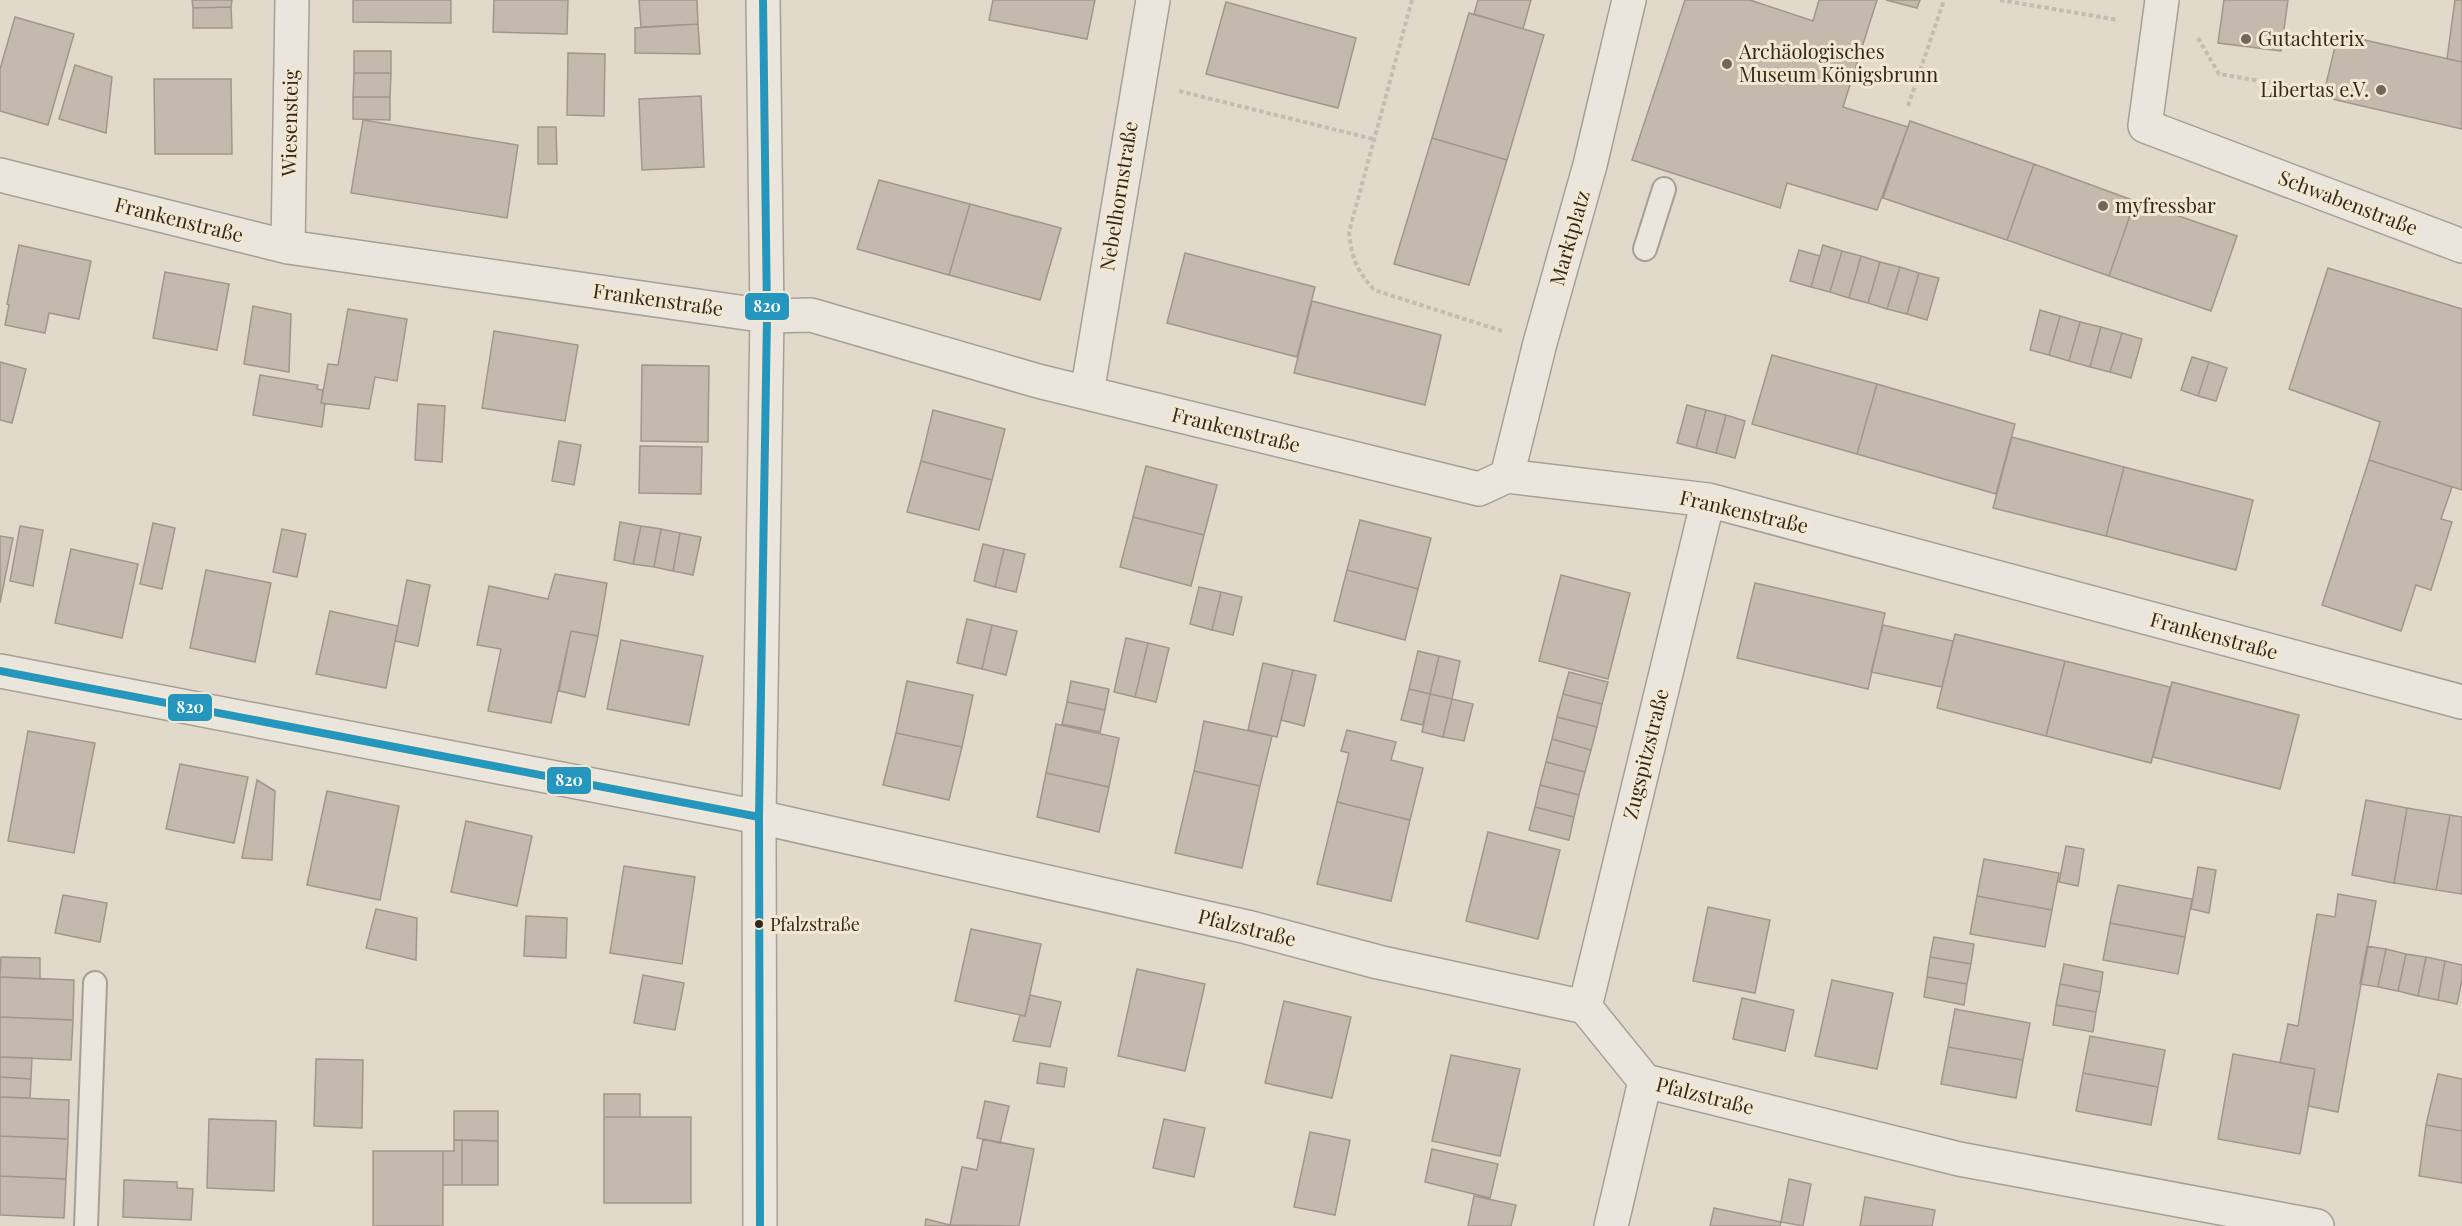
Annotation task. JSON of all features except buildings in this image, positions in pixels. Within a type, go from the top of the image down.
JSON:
[{"type":"street","name":"Wiesensteig","points":[[288,247],[292,0]]},
{"type":"street","points":[[760,1226],[759,817],[767,316],[763,0]]},
{"type":"street","name":"Nebelhornstraße","points":[[1087,393],[1138,81],[1154,0]]},
{"type":"street","name":"Marktplatz","points":[[1507,476],[1540,343],[1590,165],[1629,0]]},
{"type":"street","name":"Schwabenstraße","points":[[2161,14],[2145,126],[2462,246]]},
{"type":"street","name":"Frankenstraße","points":[[0,175],[288,247],[767,316],[811,315],[1087,393],[1479,489],[1507,476],[1708,500],[2462,702]]},
{"type":"street","name":"Zugspitzstraße","points":[[1585,1007],[1708,500]]},
{"type":"street","name":"Pfalzstraße","points":[[0,671],[759,817],[1247,927],[1378,962],[1585,1007],[1645,1081],[1959,1158],[2317,1226]]},
{"type":"street","points":[[1611,1226],[1645,1081]]},
{"type":"lane","points":[[1645,249],[1664,189]]},
{"type":"lane","points":[[86,1226],[95,983]]},
{"type":"path","points":[[1412,0],[1349,232],[1352,258],[1360,275],[1374,290],[1540,343]]},
{"type":"path","points":[[1908,106],[1944,0]]},
{"type":"path","points":[[2000,0],[2161,14]]},
{"type":"path","points":[[2197,35],[2219,74],[2291,86]]},
{"type":"path","points":[[1138,81],[1373,139]]},
{"type":"transit line","name":"820","points":[[760,1226],[759,817],[767,316],[763,0]]},
{"type":"transit line","name":"820","points":[[0,671],[759,817]]},
{"type":"place","name":"Gutachterix","points":[[2246,39]]},
{"type":"place","name":"Archäologisches Museum Königsbrunn","points":[[1727,64]]},
{"type":"place","name":"Libertas e.V.","points":[[2381,90]]},
{"type":"place","name":"myfressbar","points":[[2103,206]]},
{"type":"place","name":"Pfalzstraße","points":[[759,924]]}]
